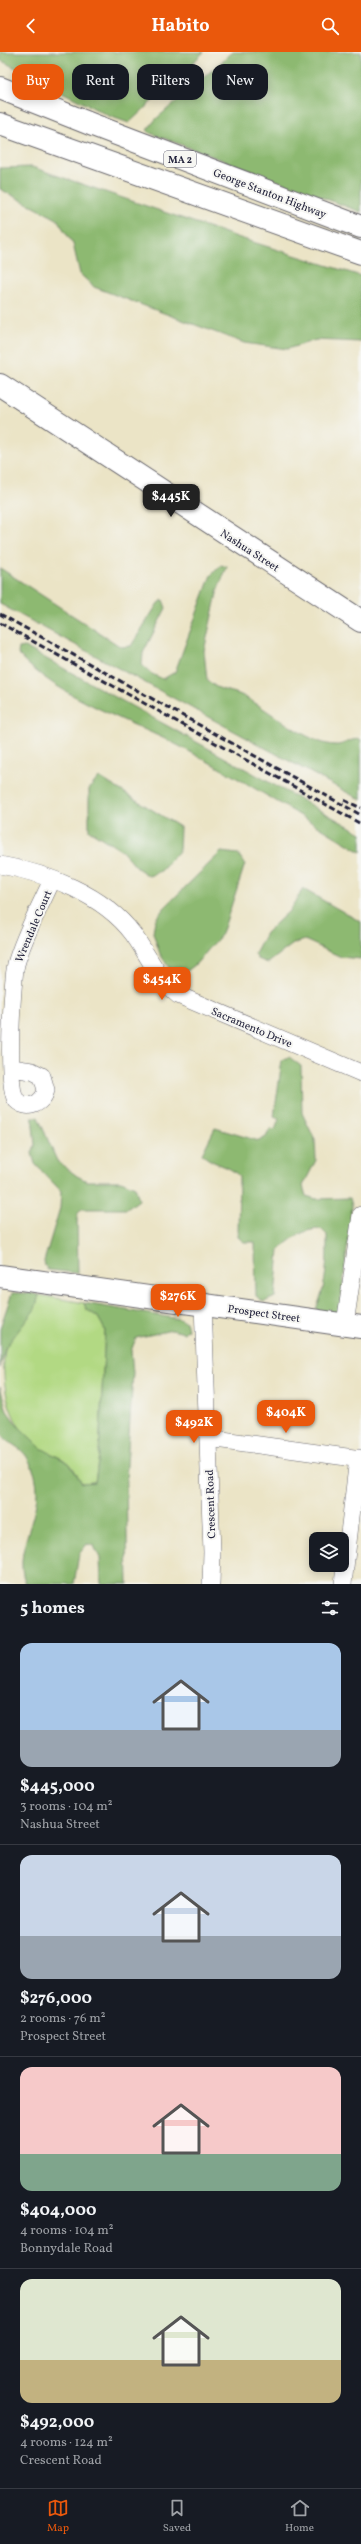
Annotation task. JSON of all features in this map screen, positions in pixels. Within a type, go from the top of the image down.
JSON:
[{"type":"main road","name":"George Stanton Highway","points":[[0,88],[93,126],[361,226]]},
{"type":"main road","name":"MA 2","points":[[0,124],[361,253]]},
{"type":"main road","name":"Nashua Street","points":[[0,385],[361,621]]},
{"type":"main road","name":"Prospect Street","points":[[0,1276],[353,1325]]},
{"type":"street","name":"Sacramento Drive","points":[[0,865],[52,880],[81,893],[115,915],[132,933],[164,982],[178,996],[361,1073]]},
{"type":"street","name":"Wrendale Court","points":[[11,1068],[13,992],[17,964],[52,880]]},
{"type":"street","points":[[353,1325],[361,1215]]},
{"type":"street","name":"Crescent Road","points":[[203,1304],[212,1552],[211,1584]]},
{"type":"street","points":[[208,1438],[359,1458],[343,1584]]},
{"type":"green space","points":[[0,52],[204,52],[191,64],[137,64],[137,100],[153,100],[129,123],[109,116],[78,100],[129,100],[129,64],[72,64],[72,97],[64,93],[64,64],[12,64],[12,66],[0,60]]},
{"type":"green space","points":[[233,52],[361,52],[361,212],[150,133],[147,130],[156,119],[178,100],[204,100],[204,77],[212,70],[212,100],[268,100],[268,64],[219,64]]},
{"type":"green space","points":[[32,167],[240,238],[361,276],[361,342],[316,340],[287,349],[244,343],[94,287],[80,274],[73,244],[57,219],[0,189],[0,168]]},
{"type":"green space","points":[[221,565],[227,567],[218,589],[204,651],[207,680],[216,687],[245,697],[290,726],[314,739],[335,745],[357,739],[361,740],[361,800],[0,604],[0,568],[121,647],[131,646],[158,603],[163,600],[166,608],[143,653],[142,665],[152,674],[163,679],[175,672],[211,575]]},
{"type":"green space","points":[[25,647],[361,833],[361,852],[183,748],[74,696],[34,670],[18,654],[19,648]]},
{"type":"green space","points":[[99,777],[180,827],[179,851],[161,871],[149,876],[137,868],[122,851],[89,830],[89,789]]},
{"type":"green space","points":[[221,852],[238,854],[245,864],[222,934],[195,965],[179,977],[175,977],[160,954],[153,933],[155,920],[164,908]]},
{"type":"green space","points":[[303,889],[361,922],[361,959],[341,957],[305,940],[293,944],[268,963],[258,959],[255,954],[266,933],[289,911]]},
{"type":"green space","points":[[289,1057],[301,1066],[302,1113],[315,1140],[316,1160],[303,1186],[306,1196],[316,1199],[350,1198],[352,1206],[340,1310],[336,1314],[319,1312],[316,1309],[320,1300],[324,1282],[326,1264],[327,1235],[321,1229],[303,1232],[279,1250],[275,1297],[264,1302],[256,1296],[255,1242],[244,1242],[238,1237],[239,1176],[230,1169],[211,1161],[202,1154],[215,1128],[259,1141],[266,1137],[270,1129],[275,1130],[279,1119],[274,1117],[282,1060]]},
{"type":"green space","points":[[32,1117],[38,1117],[57,1161],[77,1176],[87,1181],[121,1181],[135,1187],[139,1200],[127,1209],[81,1209],[77,1215],[78,1273],[48,1270],[45,1266],[44,1261],[60,1208],[61,1191],[35,1164],[32,1153],[35,1145]]},
{"type":"green space","points":[[12,1293],[29,1293],[39,1295],[35,1309],[5,1348],[0,1368],[0,1328]]},
{"type":"green space","points":[[39,1295],[84,1303],[86,1309],[98,1317],[105,1330],[99,1455],[95,1482],[82,1483],[69,1463],[42,1449],[31,1441],[14,1418],[9,1405],[4,1377],[5,1349],[32,1311]]},
{"type":"green space","points":[[84,1303],[179,1319],[186,1322],[188,1329],[184,1333],[172,1330],[136,1338],[131,1351],[133,1373],[126,1481],[128,1584],[101,1584],[100,1558],[94,1546],[87,1544],[79,1554],[74,1584],[26,1584],[22,1569],[23,1554],[35,1508],[37,1491],[35,1475],[27,1457],[18,1448],[6,1440],[0,1433],[0,1387],[7,1411],[17,1425],[41,1448],[69,1463],[82,1483],[95,1482],[99,1455],[105,1330],[98,1317],[86,1309]]},
{"type":"railway","points":[[0,614],[361,815]]},
{"type":"railway","points":[[0,623],[361,824]]},
{"type":"railway","points":[[344,800],[361,808]]}]
